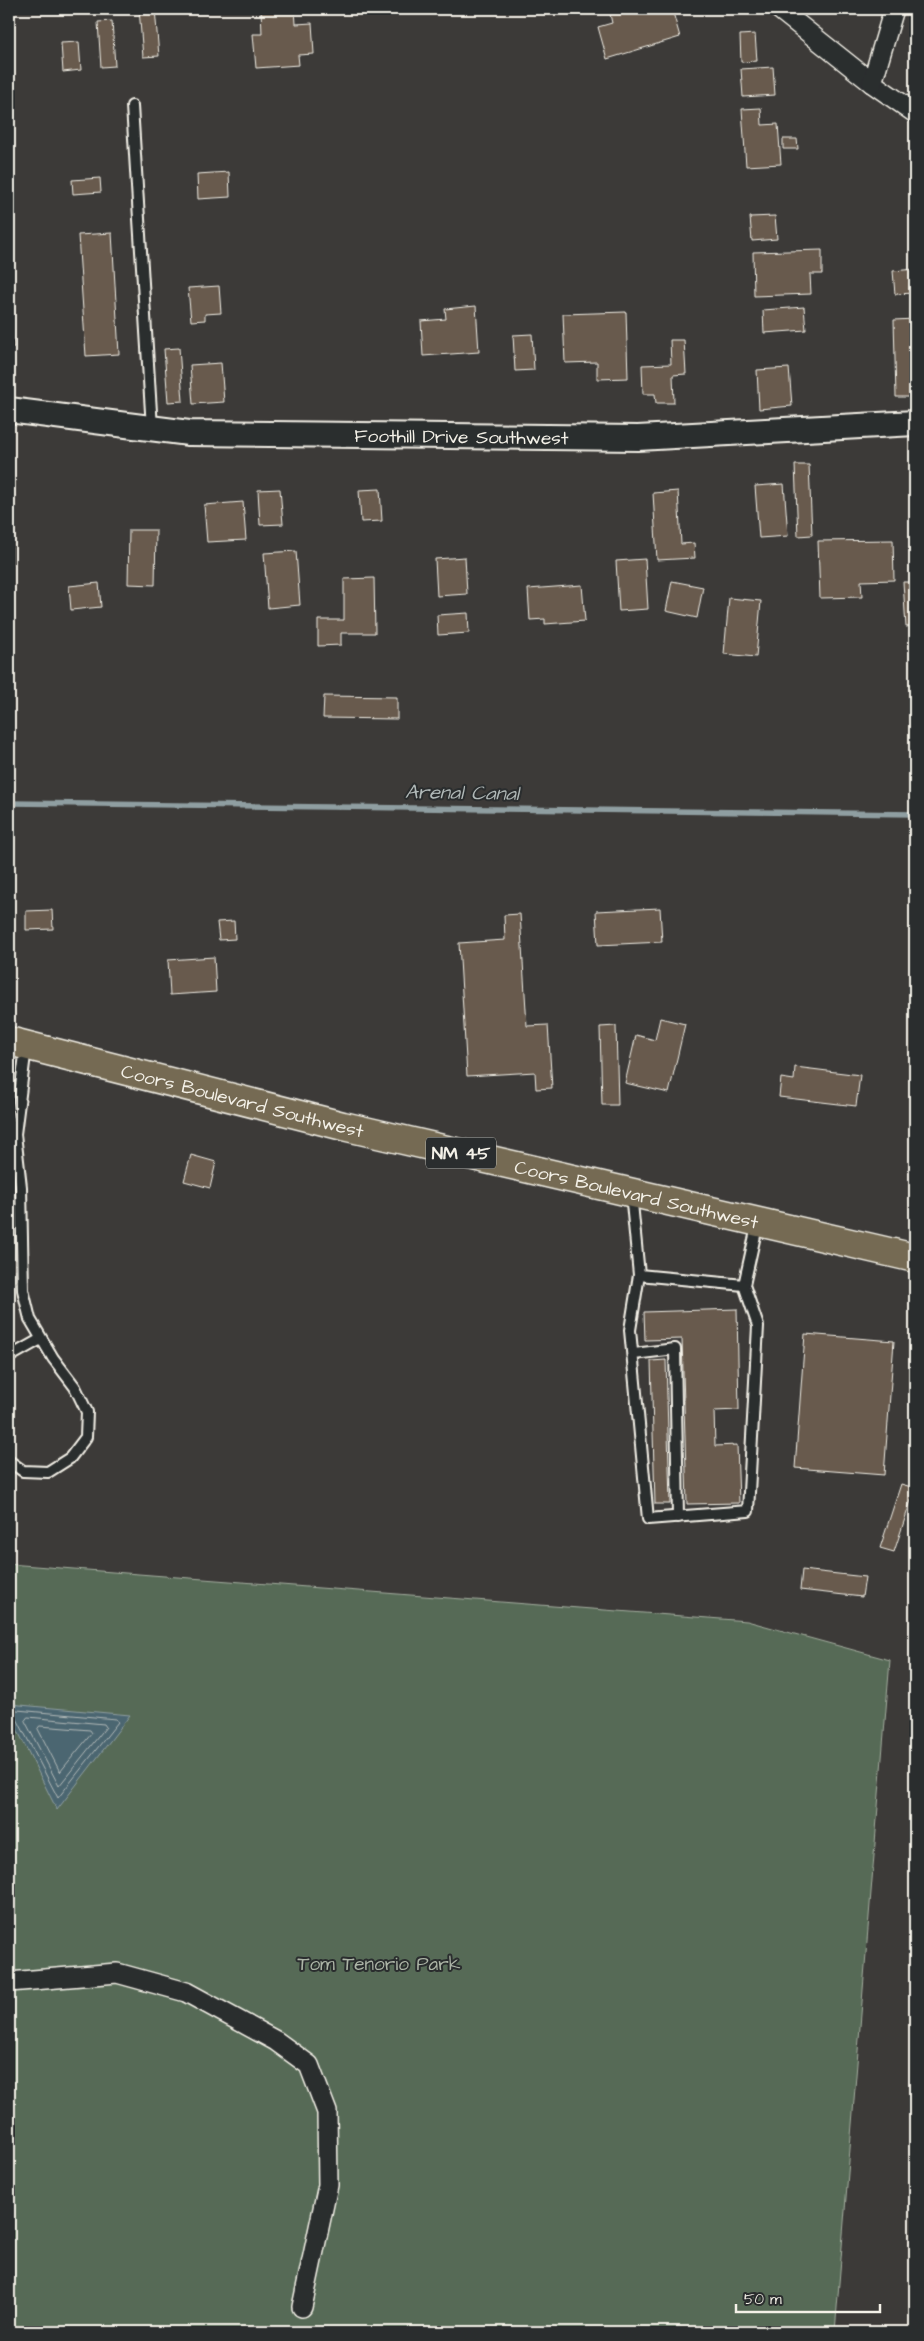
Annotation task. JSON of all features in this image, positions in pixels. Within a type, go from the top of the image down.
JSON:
[{"type":"main road","name":"Coors Boulevard Southwest","points":[[18,1044],[343,1126],[915,1258]]},
{"type":"street","points":[[779,9],[915,113]]},
{"type":"street","points":[[872,82],[894,9]]},
{"type":"street","name":"Foothill Drive Southwest","points":[[9,410],[189,433],[638,438],[915,423]]},
{"type":"street","points":[[9,1982],[117,1973],[186,1992],[276,2041],[309,2065],[327,2112],[328,2185],[302,2307]]},
{"type":"lane","points":[[132,106],[152,428]]},
{"type":"lane","points":[[9,1461],[23,1471],[48,1472],[70,1458],[86,1437],[87,1412],[75,1387],[30,1319],[23,1290],[21,1187],[14,1134],[18,1044]]},
{"type":"lane","points":[[9,1149],[14,1134]]},
{"type":"lane","points":[[631,1192],[639,1275],[630,1330],[634,1354],[648,1519],[748,1511],[758,1326],[744,1285],[758,1222]]},
{"type":"lane","points":[[639,1275],[744,1285]]},
{"type":"lane","points":[[9,1357],[41,1338]]},
{"type":"lane","points":[[634,1354],[675,1349],[678,1516]]},
{"type":"shaded area","points":[[909,843],[915,843],[915,1198],[911,1197]]},
{"type":"green space","name":"Tom Tenorio Park","points":[[9,1564],[747,1621],[890,1660],[835,2332],[9,2332]]},
{"type":"water","points":[[9,1704],[130,1715],[57,1810],[9,1713]]},
{"type":"building","points":[[139,9],[155,9],[159,56],[143,57]]},
{"type":"building","points":[[261,9],[295,9],[296,24],[312,23],[314,54],[298,55],[299,65],[256,68],[253,34],[262,34]]},
{"type":"building","points":[[655,9],[657,13],[672,9],[680,37],[607,59],[598,27],[612,23],[609,10]]},
{"type":"building","points":[[112,21],[115,66],[101,67],[98,22]]},
{"type":"building","points":[[755,34],[757,61],[741,62],[740,35]]},
{"type":"building","points":[[79,42],[81,70],[63,72],[61,43]]},
{"type":"building","points":[[773,67],[775,95],[743,97],[741,69]]},
{"type":"building","points":[[761,108],[762,125],[778,124],[781,164],[746,166],[742,109]]},
{"type":"building","points":[[783,139],[797,139],[798,149],[783,149]]},
{"type":"building","points":[[229,172],[230,197],[198,199],[197,174]]},
{"type":"building","points":[[100,178],[101,192],[73,194],[72,180]]},
{"type":"building","points":[[775,216],[777,239],[752,241],[750,217]]},
{"type":"building","points":[[112,233],[119,354],[86,356],[78,235]]},
{"type":"building","points":[[822,250],[822,274],[810,274],[811,294],[754,296],[753,252]]},
{"type":"building","points":[[915,269],[915,293],[895,294],[893,271]]},
{"type":"building","points":[[9,282],[14,347],[9,348]]},
{"type":"building","points":[[219,286],[221,313],[205,314],[205,320],[191,321],[188,288]]},
{"type":"building","points":[[476,306],[479,352],[423,356],[421,321],[446,319],[445,309]]},
{"type":"building","points":[[804,307],[806,330],[764,333],[763,310]]},
{"type":"building","points":[[626,312],[628,378],[597,379],[597,362],[565,363],[563,314]]},
{"type":"building","points":[[915,319],[915,397],[896,397],[894,320]]},
{"type":"building","points":[[532,334],[534,370],[515,371],[513,335]]},
{"type":"building","points":[[670,340],[684,340],[686,374],[673,375],[674,403],[656,403],[655,394],[643,394],[642,365],[671,364]]},
{"type":"building","points":[[179,348],[183,401],[168,402],[164,349]]},
{"type":"building","points":[[221,363],[224,402],[193,404],[190,365]]},
{"type":"building","points":[[789,368],[792,406],[759,409],[757,370]]},
{"type":"building","points":[[795,465],[809,465],[812,535],[798,536]]},
{"type":"building","points":[[784,484],[788,536],[759,538],[755,486]]},
{"type":"building","points":[[280,489],[283,524],[260,525],[258,490]]},
{"type":"building","points":[[380,489],[382,521],[361,522],[359,490]]},
{"type":"building","points":[[678,491],[681,544],[694,543],[695,558],[657,560],[653,493]]},
{"type":"building","points":[[243,502],[246,540],[207,542],[204,505]]},
{"type":"building","points":[[911,527],[915,527],[915,553],[913,553]]},
{"type":"building","points":[[129,530],[156,530],[155,585],[128,584]]},
{"type":"building","points":[[9,532],[11,532],[11,588],[9,587]]},
{"type":"building","points":[[893,540],[894,580],[861,581],[862,597],[820,598],[818,541]]},
{"type":"building","points":[[296,551],[300,605],[268,608],[264,553]]},
{"type":"building","points":[[465,557],[467,594],[437,596],[435,559]]},
{"type":"building","points":[[645,559],[648,609],[619,611],[616,561]]},
{"type":"building","points":[[374,578],[375,633],[341,633],[341,645],[318,646],[318,620],[344,620],[344,579]]},
{"type":"building","points":[[672,581],[703,587],[697,618],[666,611]]},
{"type":"building","points":[[903,582],[915,582],[915,626],[906,627]]},
{"type":"building","points":[[99,583],[101,607],[71,610],[69,586]]},
{"type":"building","points":[[582,585],[585,621],[545,624],[545,619],[530,620],[528,589]]},
{"type":"building","points":[[729,598],[761,601],[756,657],[724,654]]},
{"type":"building","points":[[468,613],[469,633],[438,635],[437,615]]},
{"type":"building","points":[[324,696],[397,697],[397,719],[323,718]]},
{"type":"building","points":[[660,908],[662,942],[598,945],[596,911]]},
{"type":"building","points":[[52,910],[53,929],[26,930],[26,911]]},
{"type":"building","points":[[520,914],[527,1026],[548,1025],[552,1088],[536,1089],[535,1072],[467,1076],[459,943],[505,940],[504,915]]},
{"type":"building","points":[[234,921],[235,939],[219,940],[217,922]]},
{"type":"building","points":[[214,957],[216,992],[170,995],[168,960]]},
{"type":"building","points":[[660,1018],[685,1024],[669,1093],[625,1083],[636,1035],[655,1040]]},
{"type":"building","points":[[616,1026],[618,1105],[602,1105],[600,1027]]},
{"type":"building","points":[[795,1067],[860,1075],[856,1106],[779,1097],[781,1078],[794,1080]]},
{"type":"building","points":[[191,1155],[216,1162],[210,1188],[184,1181]]},
{"type":"building","points":[[737,1309],[739,1410],[714,1411],[715,1446],[737,1445],[739,1503],[687,1504],[682,1339],[645,1340],[644,1312]]},
{"type":"building","points":[[805,1334],[894,1341],[884,1475],[795,1468]]},
{"type":"building","points":[[666,1360],[670,1504],[655,1504],[651,1361]]},
{"type":"building","points":[[901,1484],[915,1488],[894,1552],[880,1548]]},
{"type":"building","points":[[802,1570],[865,1577],[862,1597],[800,1590]]},
{"type":"waterway","name":"Arenal Canal","points":[[9,803],[915,814]]}]
